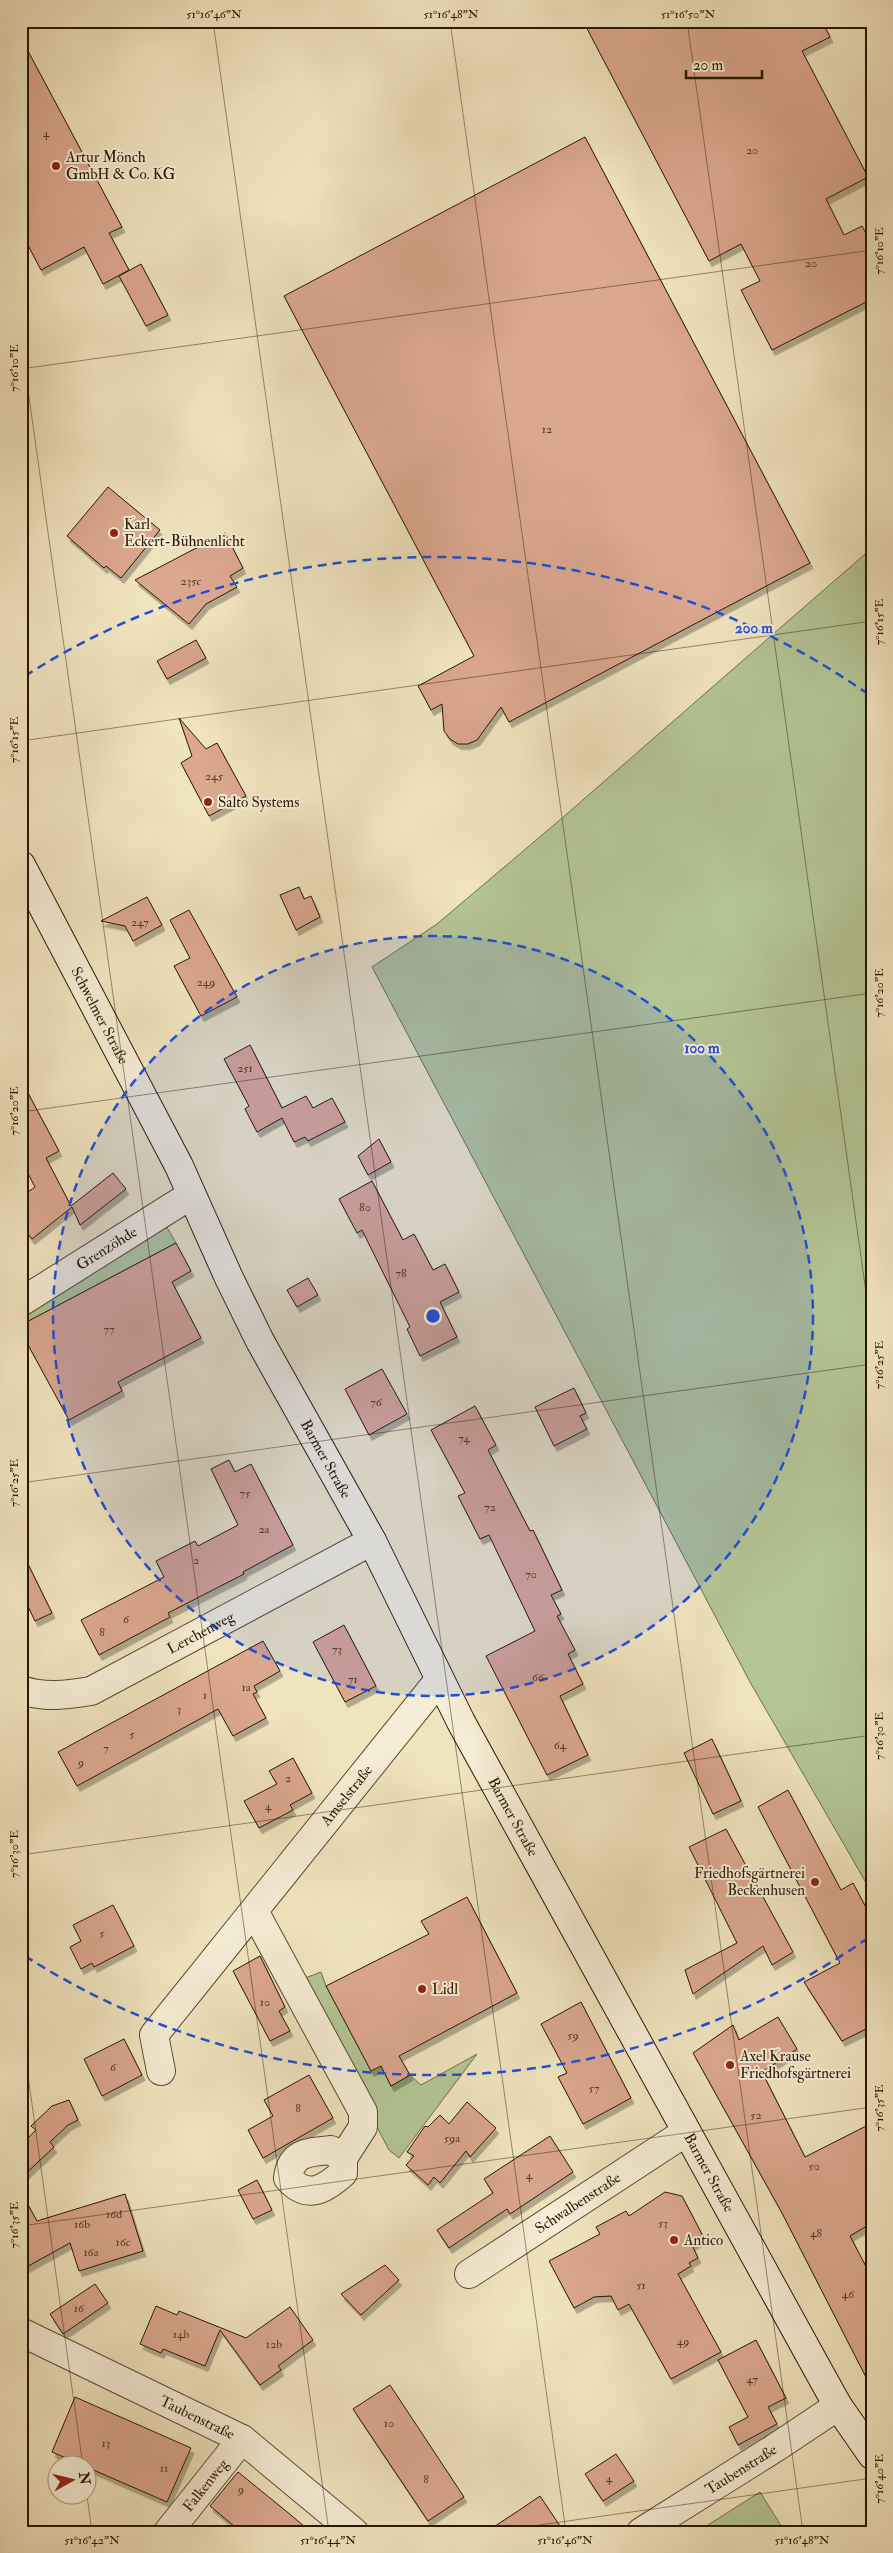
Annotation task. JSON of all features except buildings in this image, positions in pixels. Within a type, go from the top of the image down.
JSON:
[{"type":"street","name":"Schwelmer Straße","points":[[21,865],[179,1166]]},
{"type":"street","name":"Barmer Straße","points":[[179,1166],[260,1341],[372,1541],[439,1680],[838,2406],[872,2456]]},
{"type":"street","name":"Grenzöhde","points":[[21,1302],[191,1195]]},
{"type":"street","name":"Lerchenweg","points":[[21,1690],[34,1694],[58,1696],[91,1691],[372,1541]]},
{"type":"street","name":"Amselstraße","points":[[161,2071],[154,2036],[439,1680]]},
{"type":"street","points":[[254,1911],[363,2112],[363,2127],[343,2158]]},
{"type":"street","name":"Schwalbenstraße","points":[[469,2274],[686,2132]]},
{"type":"street","name":"Taubenstraße","points":[[21,2332],[242,2439],[354,2532]]},
{"type":"street","name":"Taubenstraße","points":[[641,2532],[838,2406]]},
{"type":"street","name":"Falkenweg","points":[[168,2532],[242,2439]]},
{"type":"green space","points":[[872,548],[872,1893],[750,1682],[372,967],[437,924],[561,819]]},
{"type":"green space","points":[[165,1224],[176,1243],[21,1325],[21,1314]]},
{"type":"green space","points":[[321,1972],[326,1986],[381,2066],[391,2086],[410,2075],[421,2085],[477,2054],[399,2158],[389,2150],[300,1980]]},
{"type":"green space","points":[[760,2492],[785,2532],[713,2532],[708,2525]]},
{"type":"place","name":"Artur Mönch GmbH & Co. KG","points":[[56,166]]},
{"type":"place","name":"Karl Eckert-Bühnenlicht","points":[[114,533]]},
{"type":"place","name":"Salto Systems","points":[[208,802]]},
{"type":"place","name":"Friedhofsgärtnerei Beckenhusen","points":[[815,1882]]},
{"type":"place","name":"Lidl","points":[[422,1989]]},
{"type":"place","name":"Axel Krause Friedhofsgärtnerei","points":[[730,2065]]},
{"type":"place","name":"Antico","points":[[674,2240]]}]
